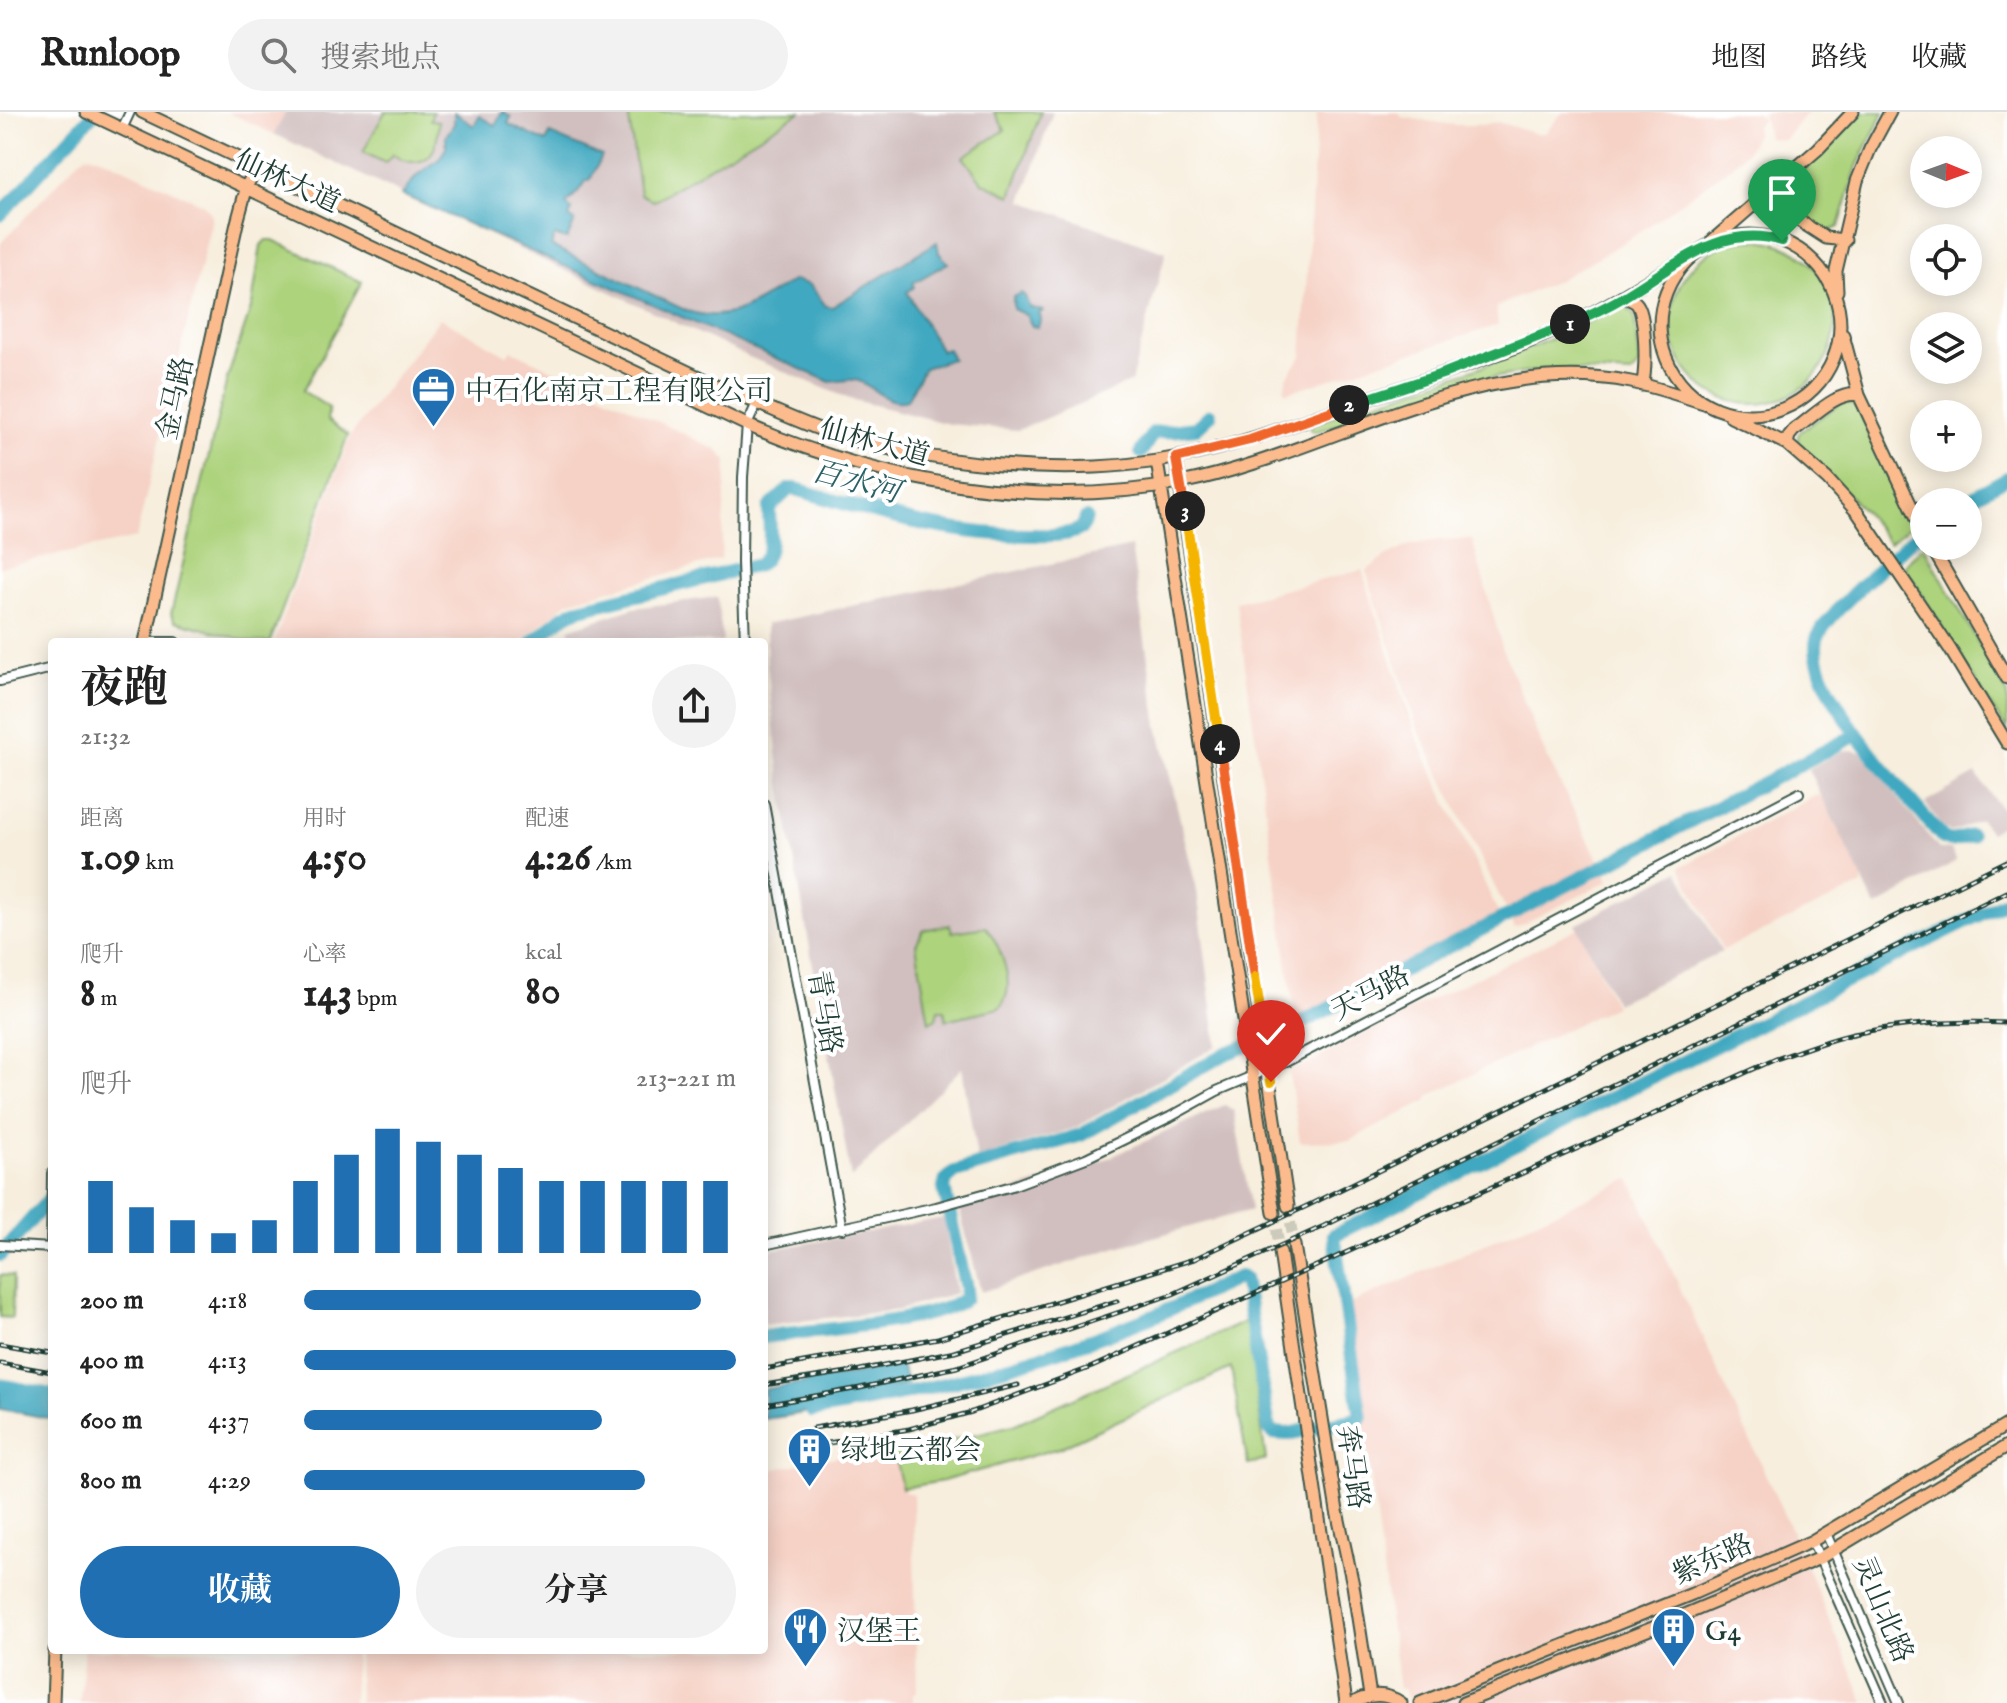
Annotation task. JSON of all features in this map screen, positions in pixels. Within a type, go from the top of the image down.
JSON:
[{"type":"main road","name":"仙林大道","points":[[86,112],[747,425],[817,452],[907,477],[986,487],[1085,492],[1181,482],[1285,454],[1345,430],[1502,382],[1562,377],[1621,381],[1707,404]]},
{"type":"main road","name":"仙林大道","points":[[142,112],[757,403],[826,431],[932,457],[1006,466],[1157,461],[1250,440],[1545,336],[1624,297],[1670,266],[1701,250]]},
{"type":"main road","points":[[1853,112],[1818,149],[1681,267],[1664,298],[1660,327],[1664,352],[1689,392],[1787,444],[1827,479],[1858,513],[1883,546],[2007,743]]},
{"type":"main road","points":[[1890,112],[1857,181],[1836,271],[1837,304],[1849,365],[1859,395],[1910,504]]},
{"type":"main road","name":"金马路","points":[[147,638],[247,186],[256,166]]},
{"type":"main road","points":[[1760,199],[1767,208],[1795,218],[1826,238],[1845,240]]},
{"type":"main road","points":[[1701,250],[1731,237],[1748,235],[1782,241],[1813,261],[1829,283],[1837,304]]},
{"type":"main road","points":[[1624,297],[1636,303],[1641,313],[1646,364],[1642,385]]},
{"type":"main road","points":[[1720,410],[1746,415],[1766,414],[1786,408],[1804,397],[1823,378],[1833,360],[1839,335],[1839,318]]},
{"type":"main road","points":[[1787,444],[1794,430],[1840,396],[1850,393],[1859,395]]},
{"type":"main road","points":[[817,452],[826,431]]},
{"type":"main road","points":[[1176,458],[1288,1206]]},
{"type":"main road","points":[[1157,461],[1274,1213]]},
{"type":"main road","points":[[1939,560],[2007,678]]},
{"type":"main road","name":"奔马路","points":[[1294,1245],[1370,1696]]},
{"type":"main road","name":"奔马路","points":[[1280,1252],[1346,1703]]},
{"type":"main road","name":"紫东路","points":[[1420,1703],[1692,1594],[1812,1541],[2007,1425]]},
{"type":"main road","name":"紫东路","points":[[1463,1703],[1820,1558],[2007,1446]]},
{"type":"main road","points":[[53,1703],[55,1654]]},
{"type":"main road","points":[[1354,1703],[1370,1696],[1385,1695],[1401,1703]]},
{"type":"street","points":[[122,129],[130,112]]},
{"type":"street","points":[[745,638],[742,562],[747,425],[757,403]]},
{"type":"street","points":[[0,681],[48,669]]},
{"type":"street","name":"天马路","points":[[768,1244],[959,1201],[1012,1186],[1086,1158],[1217,1091],[1288,1061],[1799,793]]},
{"type":"street","name":"青马路","points":[[768,826],[842,1229]]},
{"type":"street","points":[[0,1245],[48,1248]]},
{"type":"street","name":"灵山北路","points":[[1826,1533],[1899,1703]]},
{"type":"street","name":"灵山北路","points":[[1812,1541],[1883,1703]]},
{"type":"shaded area","points":[[227,112],[286,112],[274,134]]},
{"type":"shaded area","points":[[286,112],[1053,112],[1022,201],[1166,252],[1131,382],[1018,430],[949,424],[850,399],[749,357],[274,134]]},
{"type":"shaded area","points":[[1317,112],[1399,112],[1401,117],[1455,125],[1498,122],[1537,134],[1545,133],[1563,112],[1755,112],[1763,120],[1756,126],[1756,134],[1747,151],[1728,169],[1631,238],[1557,281],[1496,307],[1498,325],[1286,393],[1287,377],[1302,356]]},
{"type":"shaded area","points":[[1763,112],[1807,112],[1784,140],[1768,138]]},
{"type":"shaded area","points":[[87,155],[97,156],[203,204],[211,213],[211,223],[136,538],[0,567],[0,244]]},
{"type":"shaded area","points":[[440,318],[507,355],[511,350],[717,450],[727,461],[721,559],[568,602],[525,638],[275,638],[351,435]]},
{"type":"shaded area","points":[[1472,539],[1503,650],[1544,751],[1609,881],[1515,928],[1417,727],[1366,571],[1410,545]]},
{"type":"shaded area","points":[[1131,547],[1158,726],[1197,891],[1217,1046],[1077,1127],[977,1158],[962,1068],[851,1178],[780,780],[766,624]]},
{"type":"shaded area","points":[[1362,570],[1417,738],[1499,914],[1296,1023],[1236,602]]},
{"type":"shaded area","points":[[717,597],[722,638],[573,638],[569,629],[634,608]]},
{"type":"shaded area","points":[[1842,751],[1861,752],[1939,849],[1951,850],[1956,861],[1876,907],[1808,769]]},
{"type":"shaded area","points":[[1976,774],[2007,817],[2007,822],[1990,832],[1980,820],[1951,832],[1944,828],[1925,803]]},
{"type":"shaded area","points":[[1817,795],[1821,796],[1862,879],[1862,885],[1723,950],[1680,867]]},
{"type":"shaded area","points":[[1678,871],[1722,952],[1616,1003],[1576,925]]},
{"type":"shaded area","points":[[1578,928],[1615,1006],[1428,1096],[1428,1100],[1349,1141],[1300,1142],[1289,1073]]},
{"type":"shaded area","points":[[1225,1105],[1234,1111],[1251,1210],[1117,1247],[981,1292],[959,1208],[1093,1165]]},
{"type":"shaded area","points":[[1630,1179],[1791,1530],[1865,1703],[1409,1703],[1404,1688],[1399,1689],[1348,1305]]},
{"type":"shaded area","points":[[944,1218],[956,1293],[899,1310],[768,1325],[768,1250]]},
{"type":"shaded area","name":"绿地云都会","points":[[892,1446],[902,1488],[913,1494],[917,1692],[913,1694],[913,1703],[359,1703],[358,1654],[768,1654],[768,1470]]},
{"type":"shaded area","points":[[84,1654],[355,1654],[353,1703],[80,1703]]},
{"type":"green space","points":[[385,112],[433,112],[430,120],[439,121],[436,142],[430,155],[421,161],[409,162],[393,154],[385,163],[363,152]]},
{"type":"green space","points":[[628,112],[800,112],[653,201],[640,194]]},
{"type":"green space","points":[[994,112],[1041,112],[1011,196],[982,182],[963,157],[1005,130]]},
{"type":"green space","points":[[1863,112],[1884,112],[1857,166],[1839,227],[1824,230],[1783,209],[1779,201],[1781,192]]},
{"type":"green space","points":[[266,240],[273,240],[362,282],[303,391],[329,408],[327,420],[348,435],[272,638],[237,638],[175,621],[171,614],[227,379],[252,305],[261,245]]},
{"type":"green space","points":[[1753,240],[1784,246],[1811,264],[1829,291],[1835,322],[1829,353],[1811,380],[1784,398],[1753,404],[1722,398],[1695,380],[1677,353],[1671,322],[1677,291],[1695,264],[1722,246]]},
{"type":"green space","points":[[1618,306],[1627,307],[1634,315],[1640,364],[1631,374],[1548,369],[1471,381],[1315,432],[1310,429],[1312,423],[1429,385],[1544,342]]},
{"type":"green space","points":[[1841,403],[1851,403],[1859,410],[1910,526],[1889,543],[1846,492],[1798,446],[1801,431]]},
{"type":"green space","points":[[1910,560],[1931,560],[2007,693],[2007,731],[1904,566]]},
{"type":"green space","points":[[950,925],[952,932],[986,927],[1005,967],[1005,1000],[999,1008],[946,1020],[945,1010],[938,1010],[936,1018],[929,1022],[916,945],[923,930]]},
{"type":"green space","points":[[0,1275],[13,1276],[12,1318],[0,1317]]},
{"type":"green space","points":[[1247,1321],[1266,1460],[1248,1465],[1231,1368],[1059,1448],[943,1481],[902,1488],[893,1449],[932,1445],[1013,1425]]},
{"type":"water","points":[[454,112],[474,126],[479,116],[495,125],[502,112],[511,117],[508,124],[546,142],[550,134],[602,156],[590,180],[566,204],[572,210],[569,217],[575,221],[567,239],[555,236],[551,246],[687,311],[703,315],[731,313],[794,280],[810,285],[826,306],[832,307],[937,242],[939,253],[948,263],[913,283],[914,287],[907,292],[941,351],[947,349],[952,359],[924,368],[907,400],[885,398],[855,380],[830,382],[402,195],[417,175],[439,159],[446,148],[446,136],[454,124]]},
{"type":"water","points":[[1021,293],[1029,307],[1043,311],[1039,314],[1038,327],[1032,326],[1026,315],[1013,309],[1013,297]]},
{"type":"water","points":[[901,1366],[908,1383],[837,1406],[768,1418],[768,1388]]},
{"type":"water","points":[[0,1388],[48,1396],[48,1418],[0,1409]]},
{"type":"waterway","points":[[0,215],[95,112]]},
{"type":"waterway","name":"百水河","points":[[1141,452],[1153,433],[1196,428],[1210,415]]},
{"type":"waterway","points":[[1982,492],[2007,478]]},
{"type":"waterway","name":"百水河","points":[[538,638],[576,610],[758,565],[769,548],[769,508],[789,489],[910,521],[997,534],[1062,534],[1082,528],[1086,518]]},
{"type":"waterway","points":[[1910,542],[1822,629],[1817,639],[1818,660],[1827,686],[1843,714],[1908,798],[1943,838],[1951,841],[1971,836]]},
{"type":"waterway","points":[[768,1337],[901,1319],[950,1307],[965,1298],[966,1288],[944,1188],[946,1180],[955,1172],[1081,1135],[1227,1053],[1286,1031],[1856,735]]},
{"type":"waterway","points":[[812,1411],[896,1395],[1022,1363],[1144,1320],[1240,1277],[1244,1278],[1269,1428],[1273,1433],[1288,1434],[1361,1418],[1334,1235],[2007,901]]},
{"type":"waterway","name":"百水河","points":[[0,1255],[48,1201]]},
{"type":"waterway","points":[[0,1385],[48,1394]]},
{"type":"tunnel","points":[[1288,1206],[1294,1245]]},
{"type":"tunnel","points":[[1274,1213],[1280,1252]]},
{"type":"railway","points":[[768,1368],[938,1338],[1194,1259],[2007,861]]},
{"type":"railway","points":[[768,1404],[957,1367],[1173,1294],[1324,1226],[2007,892]]},
{"type":"railway","points":[[817,1445],[909,1429],[972,1412],[1092,1367],[1776,1059],[1838,1038],[1895,1027],[2007,1023]]},
{"type":"railway","points":[[768,1384],[955,1351],[1117,1301]]},
{"type":"railway","points":[[0,1344],[48,1352]]},
{"type":"railway","points":[[0,1363],[48,1371]]},
{"type":"railway","points":[[814,1428],[912,1410],[1018,1385]]},
{"type":"place","name":"中石化南京工程有限公司","points":[[434,429]]},
{"type":"place","name":"绿地云都会","points":[[810,1488]]},
{"type":"place","name":"汉堡王","points":[[806,1669]]},
{"type":"place","name":"G4","points":[[1674,1669]]},
{"type":"route","points":[[1271,1082],[1176,458],[1250,440],[1545,336],[1624,297],[1670,266],[1719,240],[1748,235],[1782,241]]}]
